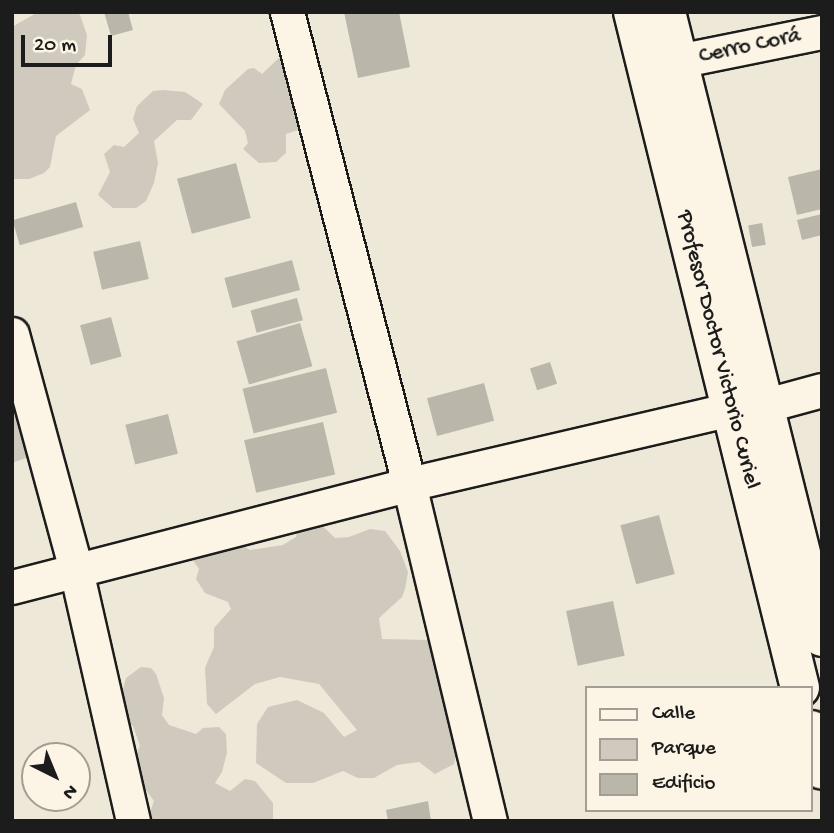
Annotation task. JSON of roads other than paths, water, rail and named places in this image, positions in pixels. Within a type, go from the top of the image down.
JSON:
[{"type":"main road","name":"Profesor Doctor Victorio Curiel","points":[[633,12],[747,408],[822,637]]},
{"type":"main road","name":"Profesor Doctor Victorio Curiel","points":[[666,12],[747,408],[800,686]]},
{"type":"main road","points":[[813,737],[822,770]]},
{"type":"street","points":[[287,12],[409,484],[489,821]]},
{"type":"street","name":"Cerro Corá","points":[[678,61],[822,32]]},
{"type":"street","points":[[12,334],[76,570],[133,821]]},
{"type":"street","points":[[12,587],[409,484],[822,390]]}]
